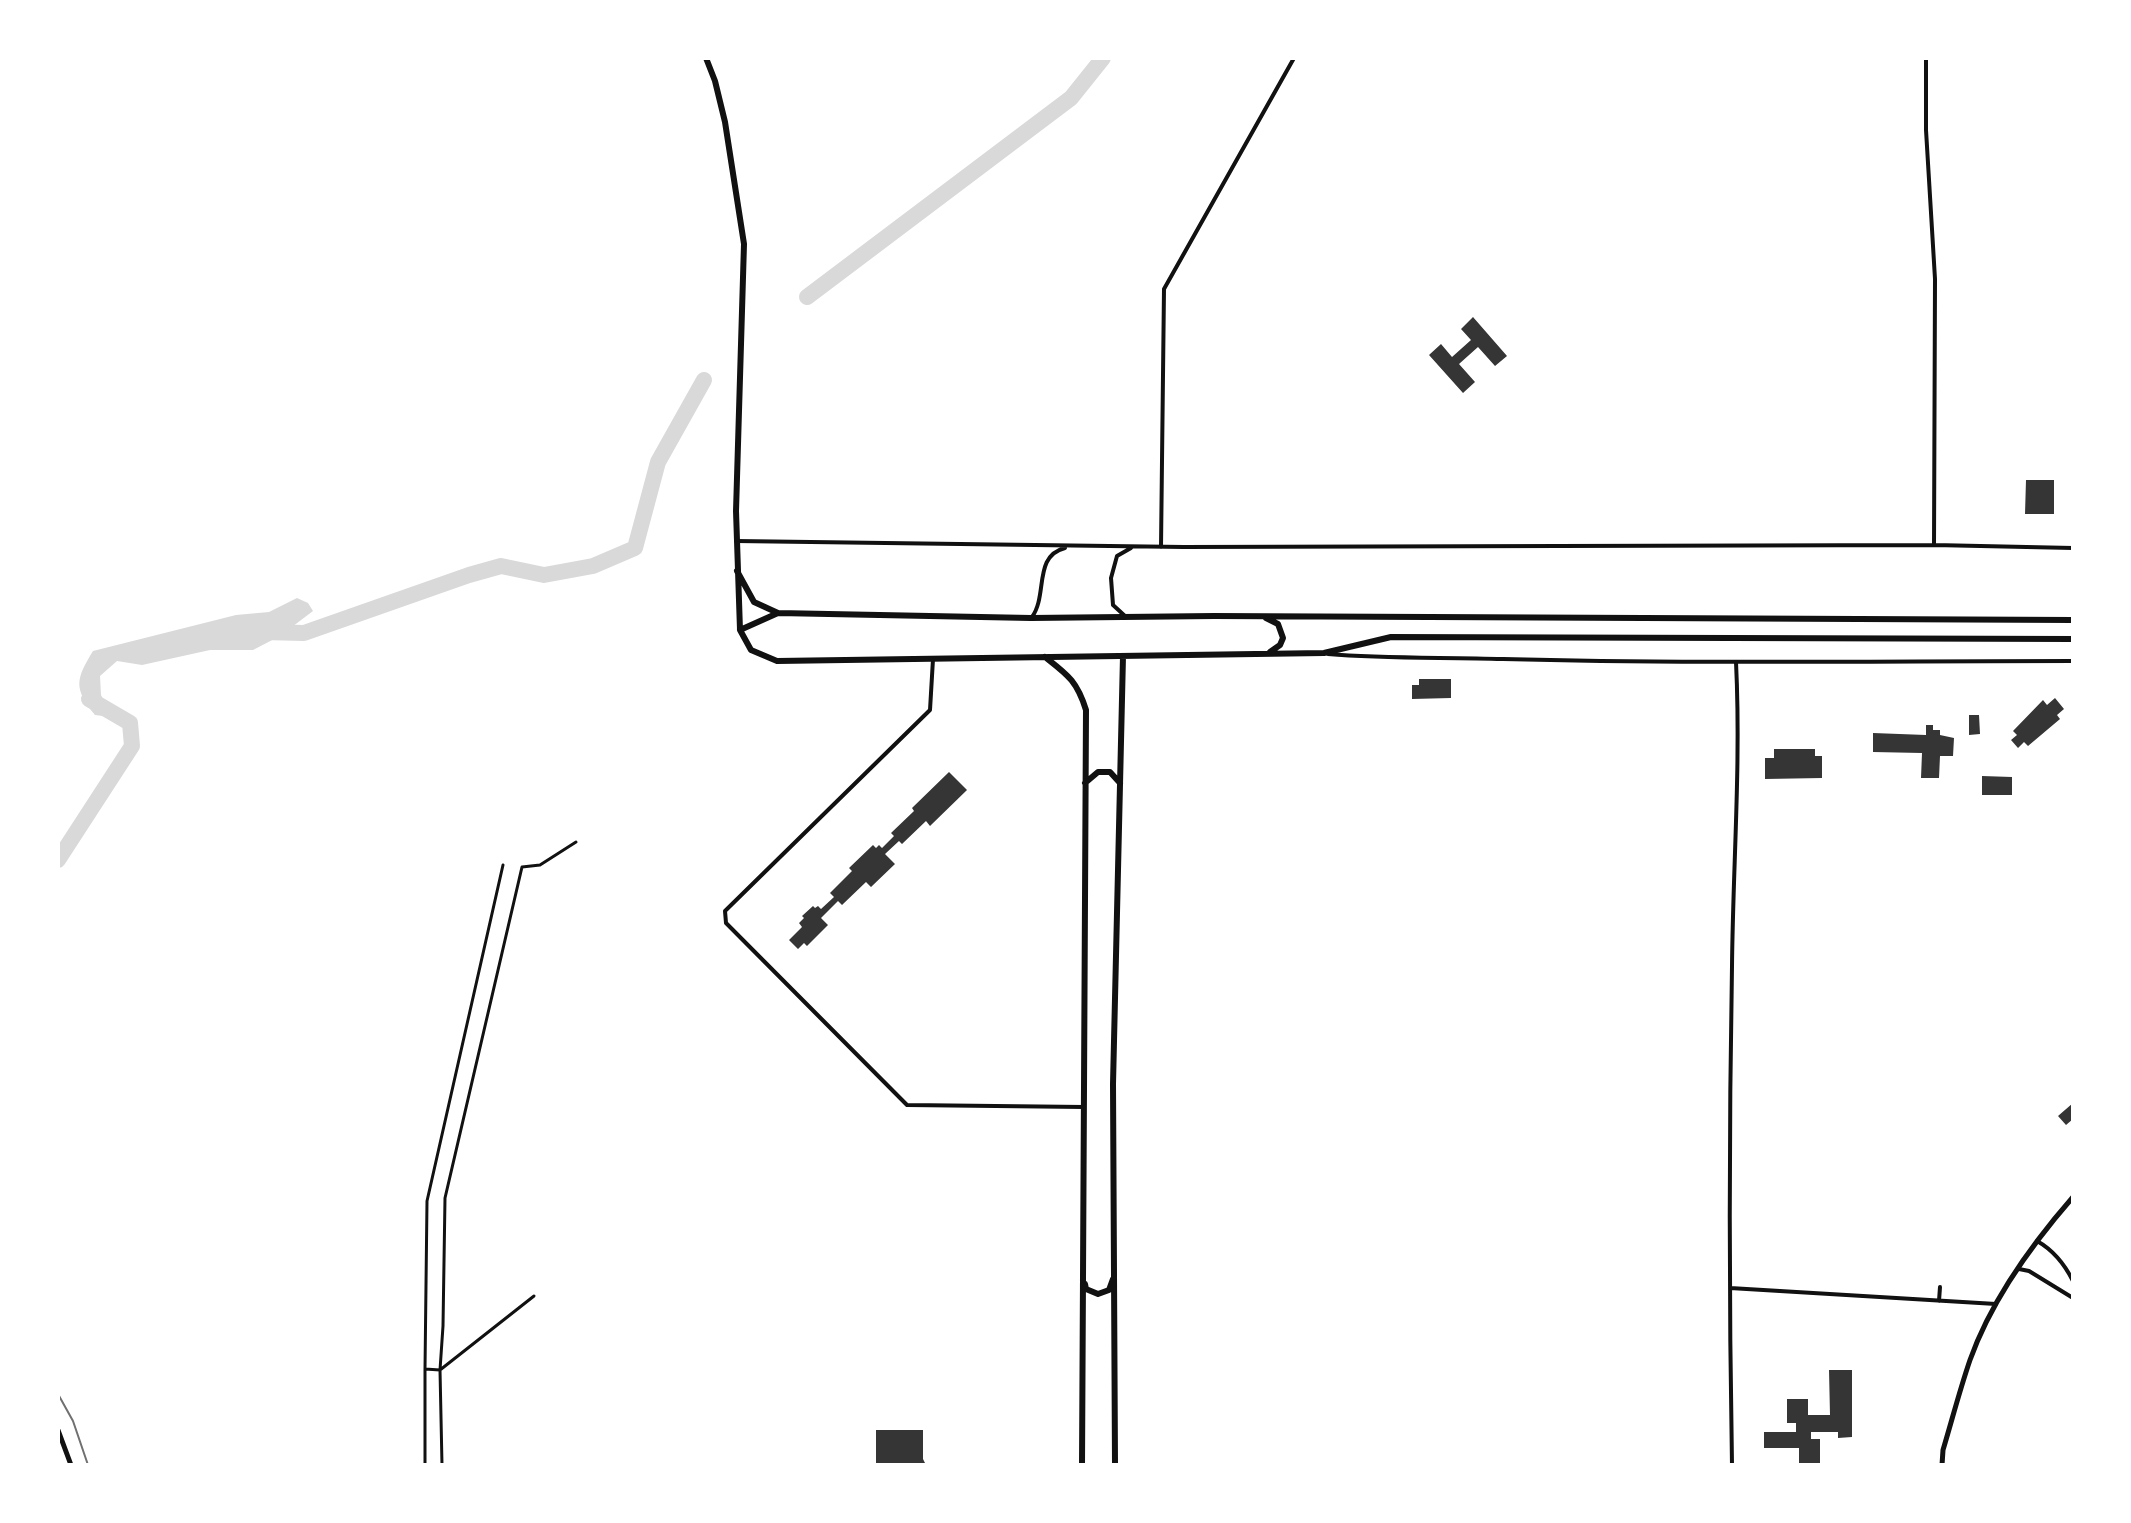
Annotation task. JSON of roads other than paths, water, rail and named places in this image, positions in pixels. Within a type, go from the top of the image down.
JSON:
[{"type":"main road","points":[[706,58],[725,122],[744,244],[736,541],[740,630],[751,650],[779,662],[1324,653],[1391,637],[2073,639]]},
{"type":"main road","points":[[736,569],[754,602],[778,613],[1031,618],[1263,616],[2073,620]]},
{"type":"main road","points":[[740,630],[778,613]]},
{"type":"main road","points":[[1263,616],[1278,624],[1283,638],[1275,650],[1266,654]]},
{"type":"main road","points":[[1115,1465],[1113,1084],[1123,656]]},
{"type":"main road","points":[[1045,657],[1079,687],[1086,710],[1082,1465]]},
{"type":"main road","points":[[1085,783],[1098,772],[1110,772],[1120,783]]},
{"type":"main road","points":[[1083,1272],[1086,1289],[1097,1294],[1109,1290],[1114,1274]]},
{"type":"street","points":[[1161,547],[1164,289],[1294,58]]},
{"type":"street","points":[[1926,58],[1926,130],[1935,279],[1934,545]]},
{"type":"street","points":[[736,541],[1133,547],[1934,545],[2073,548]]},
{"type":"street","points":[[1031,618],[1035,615],[1041,593],[1045,563],[1052,552],[1071,546]]},
{"type":"street","points":[[1127,617],[1113,605],[1111,578],[1117,556],[1133,547]]},
{"type":"street","points":[[1324,653],[1386,659],[1668,663],[2073,661]]},
{"type":"street","points":[[933,659],[930,710],[725,911],[726,923],[907,1105],[1084,1107]]},
{"type":"street","points":[[1732,1465],[1730,1288],[1732,967],[1737,818],[1736,662]]},
{"type":"street","points":[[442,1465],[440,1370],[445,1198],[522,867],[540,865],[576,842]]},
{"type":"street","points":[[425,1465],[427,1201],[503,865]]},
{"type":"street","points":[[1942,1465],[1943,1450],[1971,1357],[1996,1304],[2037,1241],[2073,1197]]},
{"type":"street","points":[[2037,1241],[2046,1246],[2068,1270],[2073,1281]]},
{"type":"street","points":[[2019,1269],[2029,1271],[2073,1298]]},
{"type":"street","points":[[1939,1301],[1940,1287]]},
{"type":"street","points":[[1730,1288],[1996,1304]]},
{"type":"street","points":[[425,1369],[440,1370],[534,1296]]},
{"type":"street","points":[[58,1430],[71,1465]]},
{"type":"waterway","points":[[807,297],[1071,98],[1103,58]]},
{"type":"waterway","points":[[263,632],[304,633],[501,566],[544,575],[593,566],[635,548],[658,462],[704,380]]},
{"type":"waterway","points":[[58,860],[132,746],[130,723],[89,699]]},
{"type":"tram line","points":[[58,1394],[73,1421],[88,1465]]}]
